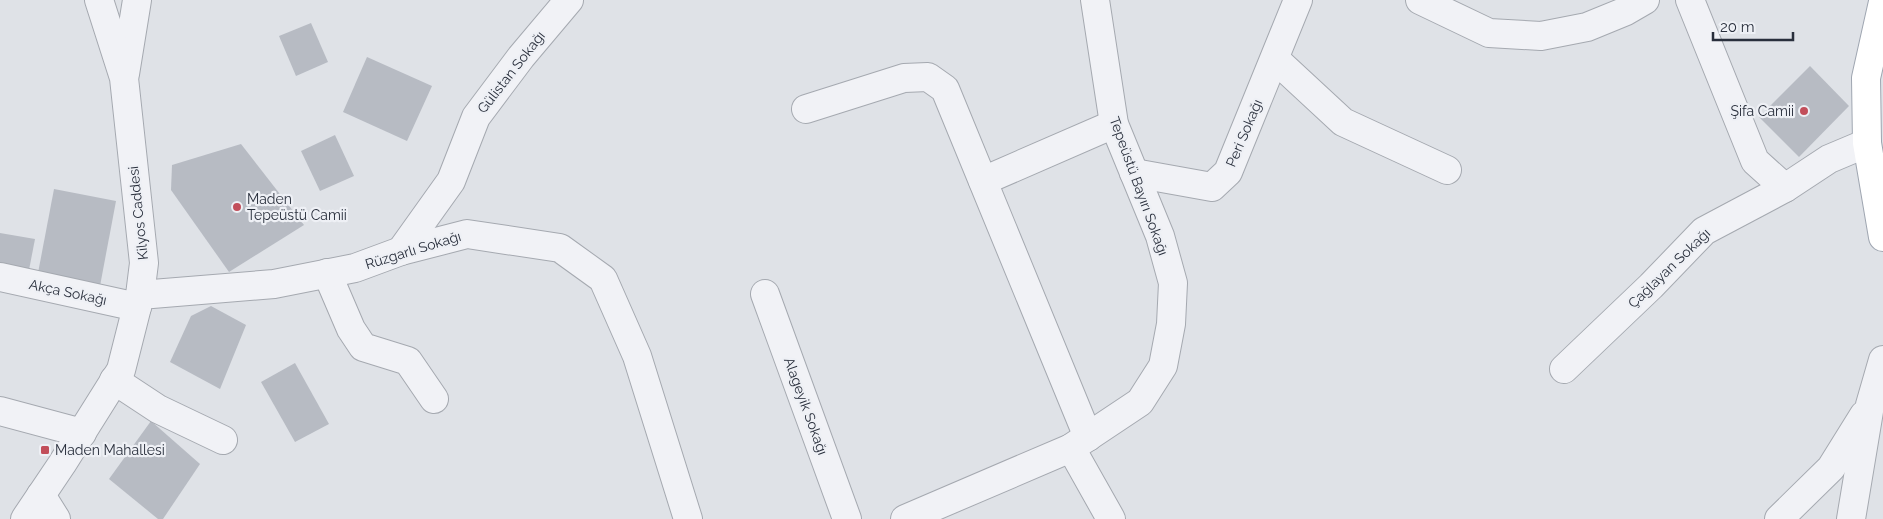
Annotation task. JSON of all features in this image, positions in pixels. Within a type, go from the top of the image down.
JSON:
[{"type":"main road","points":[[1883,2],[1866,78],[1867,143],[1883,237]]},
{"type":"street","name":"Kilyos Caddesi","points":[[25,519],[121,370],[138,301],[144,263],[124,78],[99,0]]},
{"type":"street","points":[[124,78],[137,0]]},
{"type":"street","name":"Gülistan Sokağı","points":[[401,251],[451,181],[476,117],[521,57],[569,0]]},
{"type":"street","name":"Tepeüstü Bayırı Sokağı","points":[[905,519],[1079,443],[1140,402],[1163,366],[1171,324],[1173,283],[1160,236],[1114,124],[1095,0]]},
{"type":"street","name":"Peri Sokağı","points":[[1134,172],[1212,187],[1228,172],[1298,0]]},
{"type":"street","points":[[1420,0],[1489,33],[1541,36],[1587,27],[1626,11],[1645,0]]},
{"type":"street","points":[[1690,0],[1755,161],[1784,188]]},
{"type":"street","points":[[1275,59],[1344,122],[1447,170]]},
{"type":"street","points":[[806,109],[904,78],[928,77],[945,89],[982,181],[1079,443],[1111,519]]},
{"type":"street","points":[[982,181],[1114,124]]},
{"type":"street","name":"Çağlayan Sokağı","points":[[1564,369],[1651,286],[1704,232],[1784,188],[1829,158],[1867,143]]},
{"type":"street","name":"Rüzgarlı Sokağı","points":[[138,301],[274,284],[327,274],[355,268],[401,251],[467,234],[560,248],[603,279],[637,356],[688,519]]},
{"type":"street","points":[[327,274],[351,328],[362,347],[408,360],[434,400]]},
{"type":"street","name":"Akça Sokağı","points":[[0,277],[138,301]]},
{"type":"street","name":"Alageyik Sokağı","points":[[765,294],[847,519]]},
{"type":"street","points":[[1851,519],[1870,406],[1883,360]]},
{"type":"street","points":[[114,380],[158,409],[222,440]]},
{"type":"street","points":[[1779,519],[1831,468],[1870,406]]},
{"type":"street","points":[[0,411],[82,433]]},
{"type":"street","points":[[41,495],[56,519]]},
{"type":"building","points":[[311,23],[328,62],[296,76],[279,36]]},
{"type":"building","points":[[367,57],[432,86],[407,141],[343,112]]},
{"type":"building","name":"Şifa Camii","points":[[1810,66],[1849,106],[1799,157],[1759,117]]},
{"type":"building","points":[[335,135],[354,176],[320,191],[301,151]]},
{"type":"building","name":"Maden Tepeüstü Camii","points":[[241,144],[304,225],[229,272],[171,190],[172,165]]},
{"type":"building","points":[[54,189],[116,201],[100,286],[38,273]]},
{"type":"building","points":[[0,233],[35,239],[29,270],[0,265]]},
{"type":"building","points":[[211,306],[246,325],[220,389],[170,362],[191,316]]},
{"type":"building","points":[[295,363],[329,424],[295,442],[261,382]]},
{"type":"building","points":[[151,421],[200,464],[163,519],[158,519],[109,479]]},
{"type":"place","name":"Şifa Camii","points":[[1804,111]]},
{"type":"place","name":"Maden Tepeüstü Camii","points":[[237,207]]},
{"type":"place","name":"Maden Mahallesi","points":[[45,450]]}]
